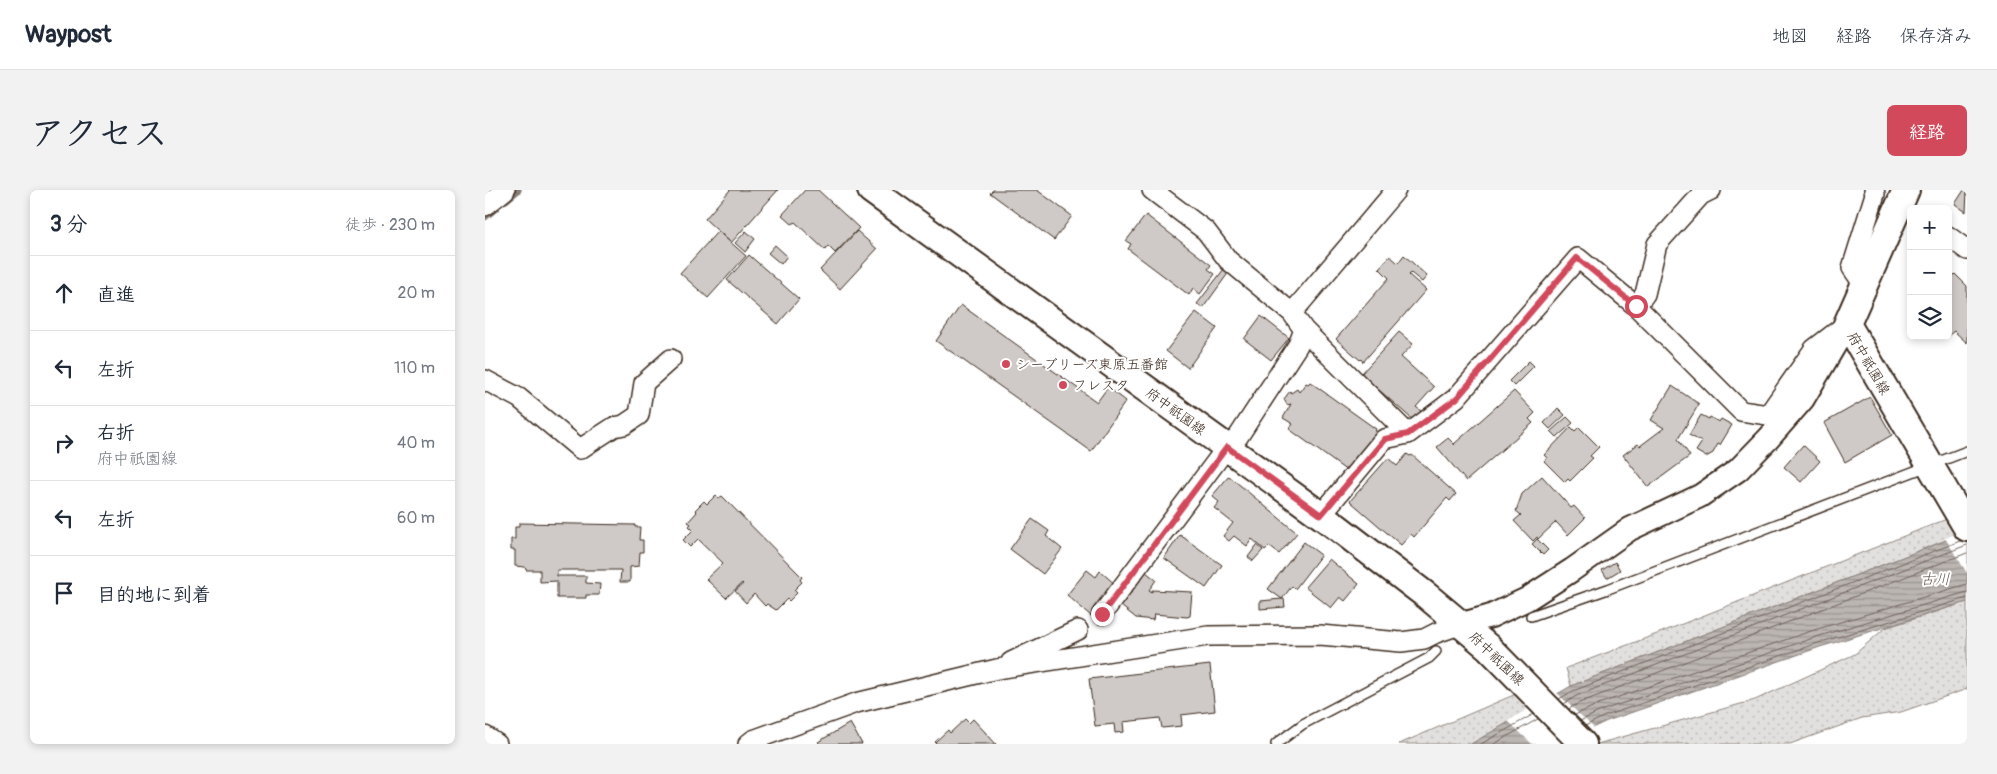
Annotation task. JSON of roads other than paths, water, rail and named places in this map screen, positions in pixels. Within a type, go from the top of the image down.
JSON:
[{"type":"main road","name":"府中祇園線","points":[[871,190],[1321,515],[1462,624],[1488,647],[1583,744]]},
{"type":"main road","name":"府中祇園線","points":[[1906,200],[1847,324],[1967,528]]},
{"type":"street","points":[[485,206],[505,190]]},
{"type":"street","points":[[1152,190],[1206,231],[1229,260],[1292,313],[1304,330],[1408,434]]},
{"type":"street","points":[[1292,313],[1396,190]]},
{"type":"street","points":[[1636,306],[1645,294],[1657,244],[1701,195],[1711,190]]},
{"type":"street","points":[[1864,285],[1852,268],[1875,194],[1874,190]]},
{"type":"street","points":[[1952,239],[1967,250]]},
{"type":"street","points":[[1321,515],[1385,439],[1408,434],[1457,398],[1577,258],[1636,306],[1741,411],[1768,415],[1814,349],[1847,324]]},
{"type":"street","points":[[748,744],[753,740],[857,703],[997,669],[1208,636],[1320,635],[1401,642],[1425,639],[1462,624],[1491,616],[1527,599],[1630,529],[1700,496],[1738,470],[1803,399],[1847,324]]},
{"type":"street","points":[[1102,614],[1227,447],[1238,437],[1298,345],[1304,330]]},
{"type":"street","points":[[485,380],[519,398],[580,449],[614,427],[624,424],[639,415],[643,383],[671,359]]},
{"type":"street","points":[[997,669],[1078,630]]},
{"type":"street","points":[[778,744],[820,717]]},
{"type":"street","points":[[485,736],[497,744]]},
{"type":"lane","points":[[1531,616],[1931,468],[1967,451]]},
{"type":"lane","points":[[1276,744],[1303,724],[1429,658],[1436,651]]},
{"type":"water","name":"古川","points":[[1967,532],[1967,602],[1820,647],[1607,721],[1558,744],[1471,744],[1571,686]]},
{"type":"waterway","points":[[506,200],[518,190]]},
{"type":"waterway","points":[[485,217],[496,208]]},
{"type":"place","name":"シーブリーズ東原五番館","points":[[1006,364]]},
{"type":"place","name":"フレスタ","points":[[1063,385]]}]
